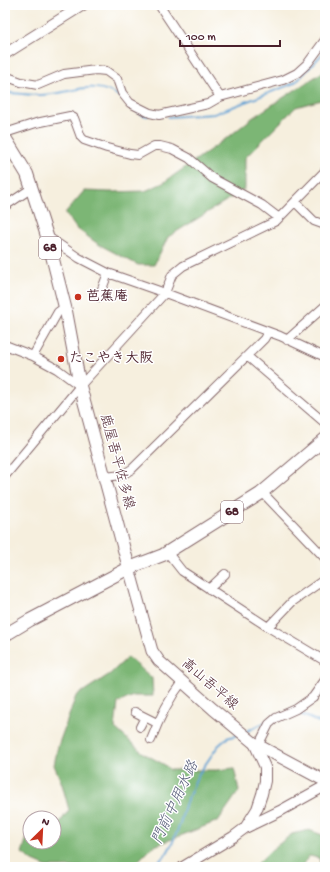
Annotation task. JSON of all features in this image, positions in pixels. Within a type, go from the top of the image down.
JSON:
[{"type":"main road","name":"鹿屋吾平佐多線","points":[[5,138],[27,174],[47,236],[65,308],[80,386],[128,568]]},
{"type":"main road","name":"68","points":[[5,636],[30,620],[128,568],[167,552],[262,492],[325,439]]},
{"type":"main road","name":"高山吾平線","points":[[128,568],[152,651],[159,661],[256,744],[325,781]]},
{"type":"street","points":[[5,54],[82,5]]},
{"type":"street","points":[[159,5],[220,97]]},
{"type":"street","points":[[5,76],[21,82],[38,85],[64,74],[96,70],[106,71],[117,79],[122,92],[130,103],[150,113],[160,115],[208,104],[220,97],[283,80],[297,73],[308,63],[325,40]]},
{"type":"street","points":[[5,133],[36,123],[70,116],[74,118],[84,140],[107,148],[138,155],[154,146],[172,149],[189,158],[212,178],[262,205],[279,218]]},
{"type":"street","points":[[6,471],[80,386],[165,293],[172,275],[182,266],[276,221],[325,171]]},
{"type":"street","points":[[5,206],[32,188]]},
{"type":"street","points":[[295,202],[314,221],[325,225]]},
{"type":"street","points":[[47,236],[79,258],[108,273],[268,332],[325,357]]},
{"type":"street","points":[[99,297],[108,273]]},
{"type":"street","points":[[287,340],[325,306]]},
{"type":"street","points":[[33,356],[58,312],[65,308]]},
{"type":"street","points":[[105,477],[122,475],[132,469],[264,339],[268,332]]},
{"type":"street","points":[[5,345],[33,356],[57,369],[80,386]]},
{"type":"street","points":[[247,356],[325,423]]},
{"type":"street","points":[[262,492],[325,558]]},
{"type":"street","points":[[167,552],[182,571],[268,627],[325,660]]},
{"type":"street","points":[[209,589],[225,574]]},
{"type":"street","points":[[268,627],[292,602],[325,579]]},
{"type":"street","points":[[244,828],[257,809],[265,782],[265,767],[256,744],[269,724],[276,718],[296,709],[313,697],[325,680]]},
{"type":"street","points":[[151,740],[171,696],[182,682]]},
{"type":"street","points":[[135,712],[158,723]]},
{"type":"street","points":[[140,727],[145,717]]},
{"type":"street","points":[[183,867],[233,837],[244,828],[280,811],[325,786]]},
{"type":"green space","points":[[325,69],[325,99],[296,107],[245,158],[245,189],[168,237],[154,265],[138,265],[98,244],[76,228],[65,213],[84,191],[145,191],[163,183],[231,135],[252,118]]},
{"type":"green space","points":[[128,657],[152,678],[153,696],[133,696],[118,703],[115,728],[143,753],[165,765],[170,770],[217,770],[234,768],[239,791],[218,821],[152,847],[132,867],[47,867],[33,861],[22,853],[23,850],[62,850],[62,820],[69,810],[62,784],[54,765],[58,746],[76,696],[110,674]]},
{"type":"green space","points":[[309,830],[325,836],[325,867],[321,867],[319,858],[309,856],[301,867],[254,867],[270,851],[292,834]]},
{"type":"waterway","points":[[168,117],[214,114],[292,84],[298,80],[325,51]]},
{"type":"waterway","points":[[5,93],[40,95],[91,88],[111,92],[122,98]]},
{"type":"waterway","points":[[129,106],[143,115],[148,116]]},
{"type":"waterway","name":"門前中用水路","points":[[296,712],[325,725]]},
{"type":"waterway","name":"門前中用水路","points":[[247,731],[268,721]]},
{"type":"waterway","name":"門前中用水路","points":[[154,867],[167,853],[172,844],[180,824],[185,805],[198,775],[218,746],[227,738],[237,735]]},
{"type":"place","name":"芭蕉庵","points":[[78,297]]},
{"type":"place","name":"たこやき大阪","points":[[61,359]]}]
